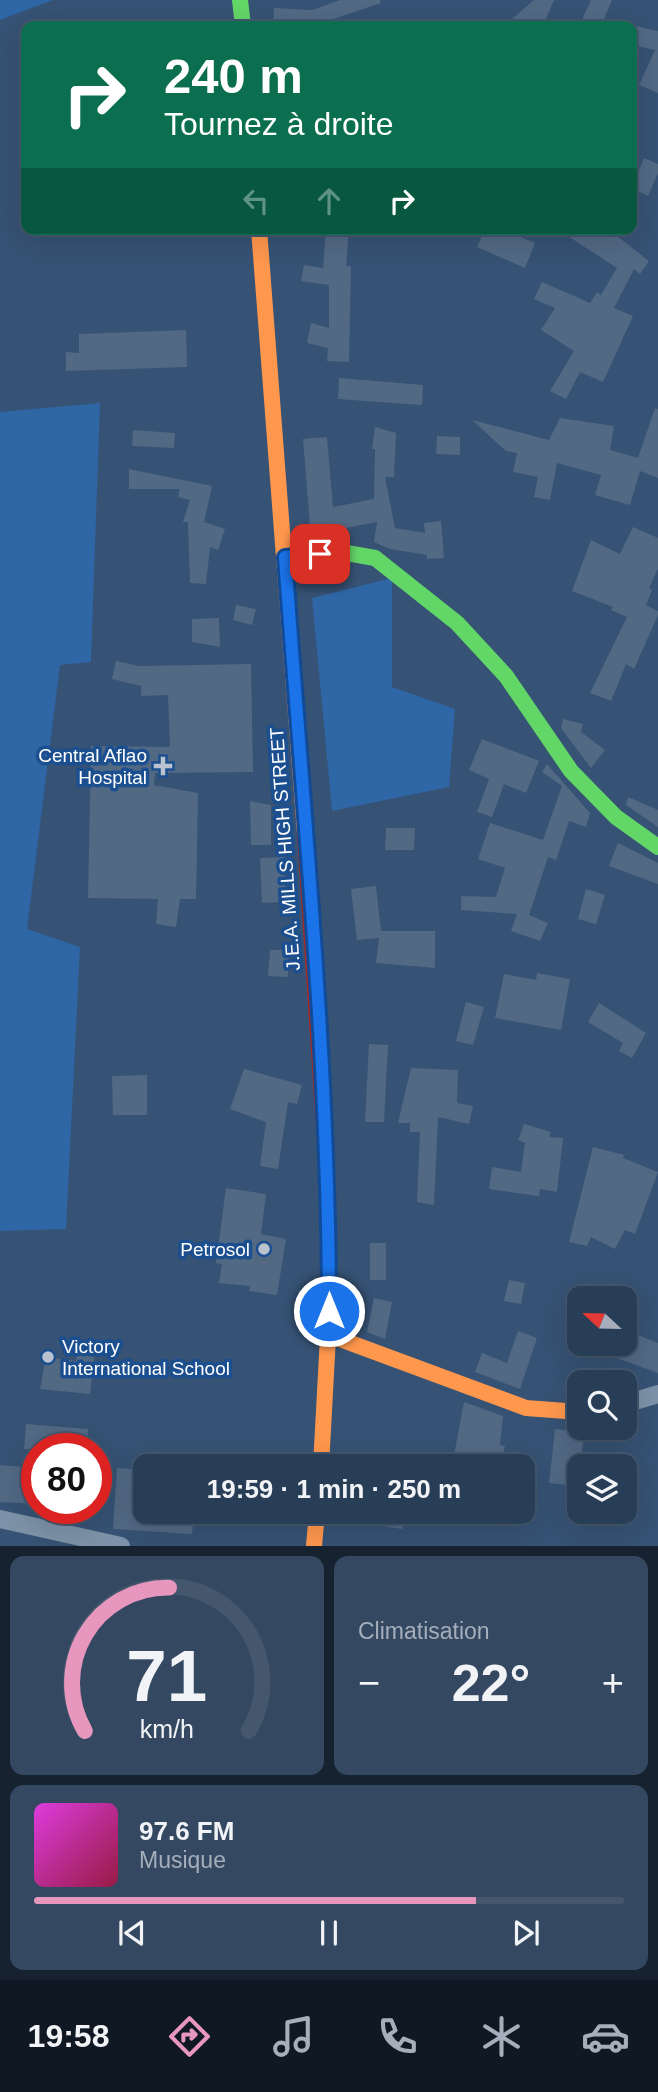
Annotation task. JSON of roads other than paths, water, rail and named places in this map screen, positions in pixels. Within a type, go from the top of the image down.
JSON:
[{"type":"main road","points":[[240,0],[242,21]]},
{"type":"main road","name":"J.E.A. MILLS HIGH STREET","points":[[259,235],[321,1060],[329,1214],[328,1389],[322,1454]]},
{"type":"main road","points":[[285,557],[341,552],[375,558],[457,623],[506,676],[572,771],[616,817],[658,847]]},
{"type":"main road","points":[[329,1335],[526,1408],[567,1411]]},
{"type":"main road","points":[[314,1546],[316,1524]]},
{"type":"street","points":[[637,1400],[658,1394]]},
{"type":"street","points":[[0,1519],[121,1546]]},
{"type":"place","name":"Central Aflao Hospital","points":[[163,766]]},
{"type":"place","name":"Petrosol","points":[[264,1249]]},
{"type":"place","name":"Victory International School","points":[[48,1357]]}]
